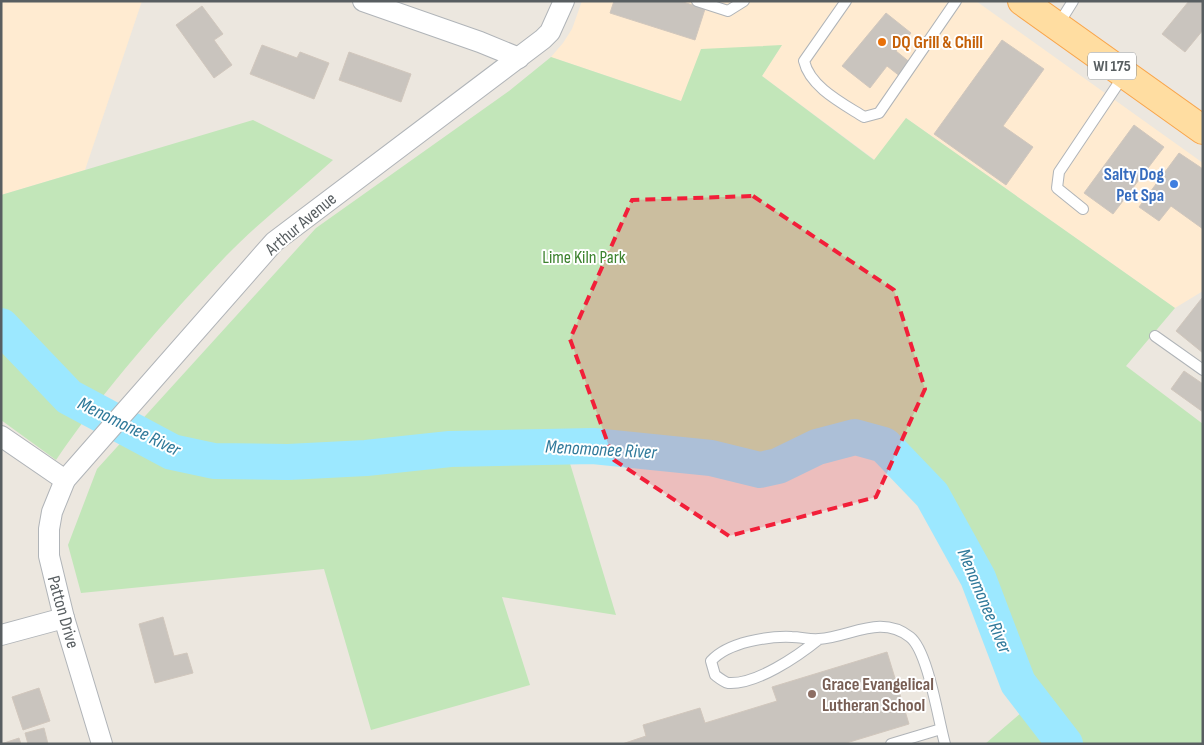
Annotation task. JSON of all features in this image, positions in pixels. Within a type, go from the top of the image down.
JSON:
[{"type":"main road","name":"WI 175","points":[[1022,1],[1203,130]]},
{"type":"street","points":[[363,1],[480,42],[519,58]]},
{"type":"street","name":"Arthur Avenue","points":[[65,480],[132,406],[274,242],[519,58],[550,32],[564,1]]},
{"type":"street","points":[[1,436],[65,480]]},
{"type":"street","name":"Patton Drive","points":[[65,480],[54,505],[49,529],[51,571],[102,744]]},
{"type":"street","points":[[1,635],[64,618]]},
{"type":"lane","points":[[697,1],[728,12],[744,1]]},
{"type":"lane","points":[[846,1],[804,61],[807,73],[838,101],[864,117],[879,113],[956,1]]},
{"type":"lane","points":[[1058,26],[1073,1]]},
{"type":"lane","points":[[1083,209],[1057,188],[1059,172],[1124,74]]},
{"type":"lane","points":[[1154,336],[1203,370]]},
{"type":"lane","points":[[819,640],[791,637],[742,643],[720,651],[711,661],[715,675],[726,683],[746,682],[799,655],[819,640],[866,627],[891,627],[911,638],[923,655],[945,744]]},
{"type":"lane","points":[[891,744],[941,728]]},
{"type":"highlighted area","points":[[753,196],[894,290],[925,389],[876,497],[729,536],[614,460],[570,339],[632,200]]},
{"type":"shaded area","points":[[1,1],[142,1],[85,170],[1,195]]},
{"type":"shaded area","points":[[582,1],[976,1],[1203,163],[1203,291],[1175,308],[906,118],[875,160],[762,76],[782,45],[681,101],[551,57],[572,29]]},
{"type":"green space","name":"Lime Kiln Park","points":[[782,45],[762,76],[874,160],[906,118],[1175,308],[1126,366],[1203,424],[1203,744],[985,744],[1045,692],[1019,660],[987,579],[944,490],[915,453],[888,435],[851,425],[829,431],[789,451],[759,457],[719,452],[657,437],[562,437],[616,615],[502,597],[530,685],[371,730],[324,569],[81,593],[68,545],[97,469],[316,228],[509,91],[551,57],[681,101],[701,49]]},
{"type":"green space","points":[[253,120],[333,160],[252,231],[203,280],[116,380],[56,460],[1,420],[1,195]]},
{"type":"building","points":[[614,1],[680,1],[705,9],[695,40],[610,13]]},
{"type":"building","points":[[1189,1],[1203,1],[1203,30],[1185,52],[1162,34]]},
{"type":"building","points":[[202,6],[223,34],[214,40],[232,65],[214,78],[176,25]]},
{"type":"building","name":"DQ Grill & Chill","points":[[886,13],[911,33],[896,51],[912,64],[901,77],[887,66],[870,88],[842,66]]},
{"type":"building","points":[[1002,40],[1044,69],[1003,126],[1033,147],[1006,185],[934,134]]},
{"type":"building","points":[[262,45],[297,58],[300,52],[329,63],[314,99],[250,74]]},
{"type":"building","points":[[349,52],[411,74],[401,102],[339,80]]},
{"type":"building","points":[[1134,125],[1164,147],[1113,214],[1084,193]]},
{"type":"building","points":[[1179,153],[1203,169],[1203,229],[1171,206],[1159,221],[1139,207]]},
{"type":"building","points":[[1203,298],[1203,353],[1176,331]]},
{"type":"building","points":[[1184,371],[1203,384],[1203,412],[1171,389]]},
{"type":"building","points":[[163,617],[174,656],[187,653],[193,673],[155,683],[139,624]]},
{"type":"building","points":[[887,652],[909,724],[843,744],[622,744],[646,736],[643,725],[700,708],[705,723],[777,701],[772,687]]},
{"type":"building","points":[[39,688],[50,721],[23,730],[12,697]]},
{"type":"building","points":[[44,728],[48,744],[28,744],[25,733]]},
{"type":"building","points":[[19,738],[21,744],[1,744]]},
{"type":"waterway","name":"Menomonee River","points":[[1,326],[69,397],[172,452],[214,461],[288,462],[366,458],[450,449],[593,446],[711,458],[760,470],[778,466],[817,447],[855,437],[884,445],[932,495],[978,578],[1018,683],[1065,744]]},
{"type":"place","name":"DQ Grill & Chill","points":[[882,42]]},
{"type":"place","name":"Salty Dog Pet Spa","points":[[1174,184]]},
{"type":"place","name":"Grace Evangelical Lutheran School","points":[[812,694]]}]
